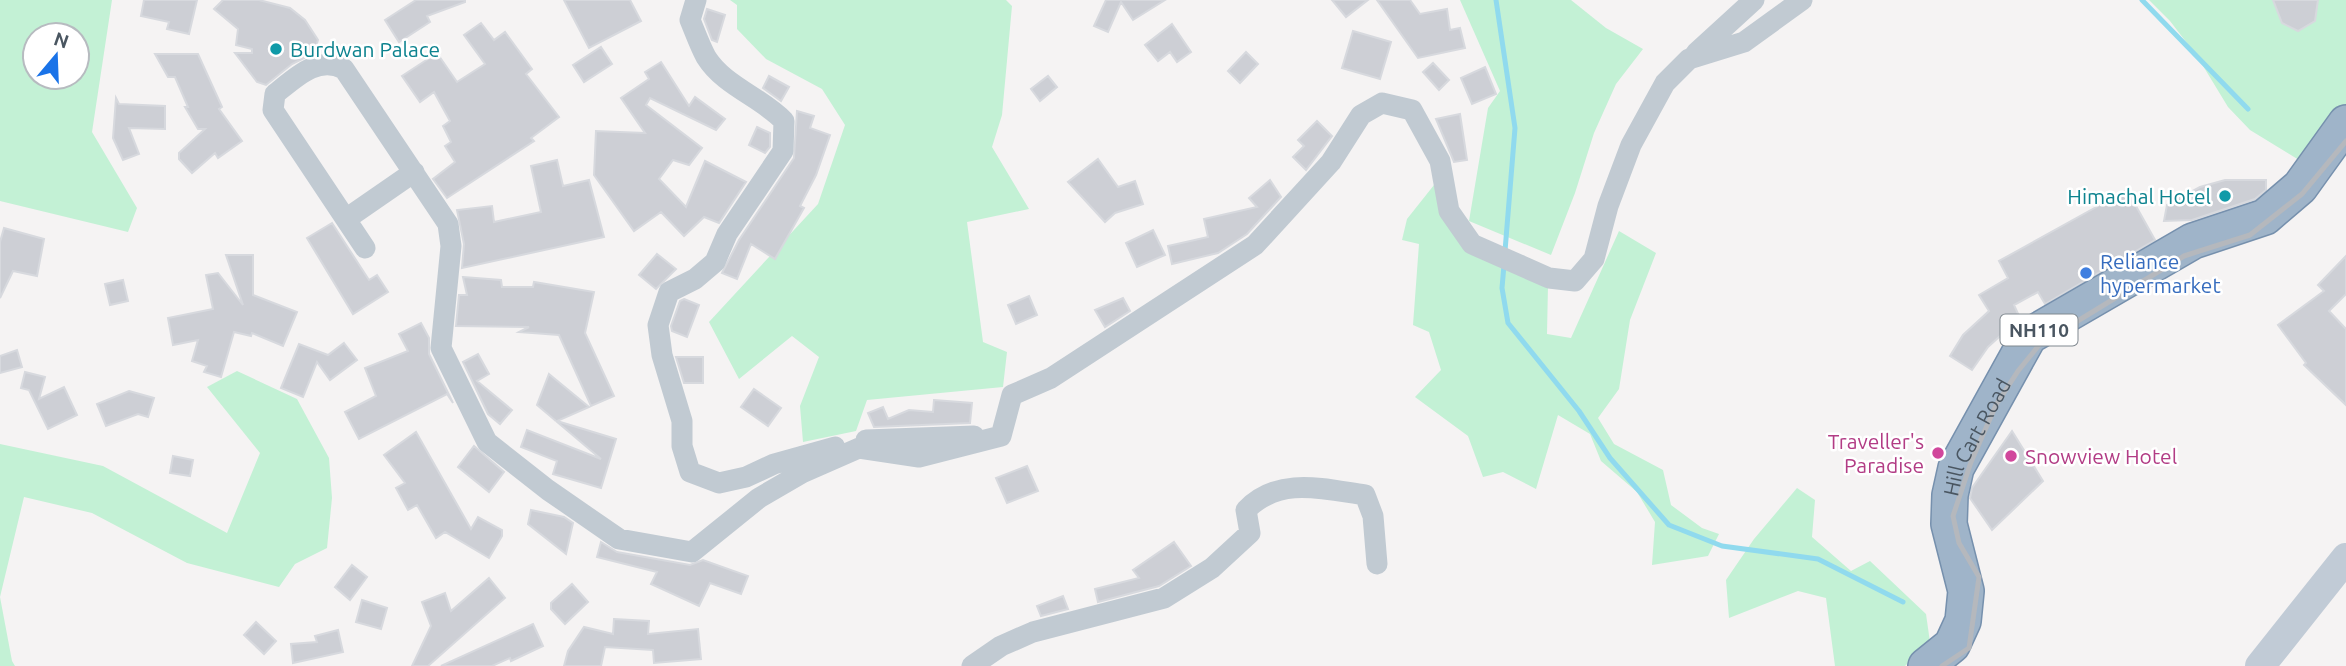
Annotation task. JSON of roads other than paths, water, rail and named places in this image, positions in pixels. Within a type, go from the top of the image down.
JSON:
[{"type":"highway","name":"Hill Cart Road","points":[[1926,666],[1952,645],[1963,621],[1966,591],[1949,524],[1950,495],[1956,468],[2029,336],[2193,241],[2265,217],[2300,187],[2346,123]]},
{"type":"main road","points":[[2259,666],[2346,558]]},
{"type":"street","points":[[696,0],[690,20],[707,58],[738,88],[767,103],[784,121],[783,151],[727,234],[715,262],[695,279],[669,292],[658,325],[662,355],[682,421],[682,446],[690,472],[719,483],[746,477],[774,464],[853,441],[1001,436]]},
{"type":"street","points":[[1001,436],[1012,395],[1051,378],[1255,245],[1331,162],[1361,115],[1382,103],[1412,110],[1440,161],[1449,211],[1472,244],[1549,278],[1575,281],[1594,259],[1608,206],[1631,145],[1665,83],[1754,0]]},
{"type":"street","points":[[1689,59],[1744,43],[1802,0]]},
{"type":"street","points":[[366,248],[273,110],[275,94],[317,63],[336,64],[345,69],[448,224],[451,246],[441,348],[487,442],[548,490],[619,539],[692,552],[759,498],[802,473],[859,448],[919,457],[1001,436]]},
{"type":"street","points":[[346,219],[414,172]]},
{"type":"street","points":[[972,666],[1001,646],[1033,632],[1164,598],[1212,568],[1250,533],[1246,510],[1259,496],[1301,485],[1365,495],[1373,516],[1377,564]]},
{"type":"waterway","points":[[1496,0],[1515,128],[1505,251]]},
{"type":"waterway","points":[[2142,0],[2248,109]]},
{"type":"waterway","points":[[1504,265],[1502,288],[1508,323],[1579,411],[1610,458],[1669,525],[1722,546],[1818,559],[1903,602]]},
{"type":"railway","points":[[1942,666],[1969,648],[1979,577],[1959,543],[1953,516],[1971,462],[1996,405],[2018,371],[2040,344],[2184,256],[2250,235],[2302,194],[2346,141]]},
{"type":"place","name":"Burdwan Palace","points":[[276,49]]},
{"type":"place","name":"Himachal Hotel","points":[[2225,196]]},
{"type":"place","name":"Reliance hypermarket","points":[[2086,273]]},
{"type":"place","name":"Traveller's Paradise","points":[[1938,453]]},
{"type":"place","name":"Snowview Hotel","points":[[2011,456]]}]
